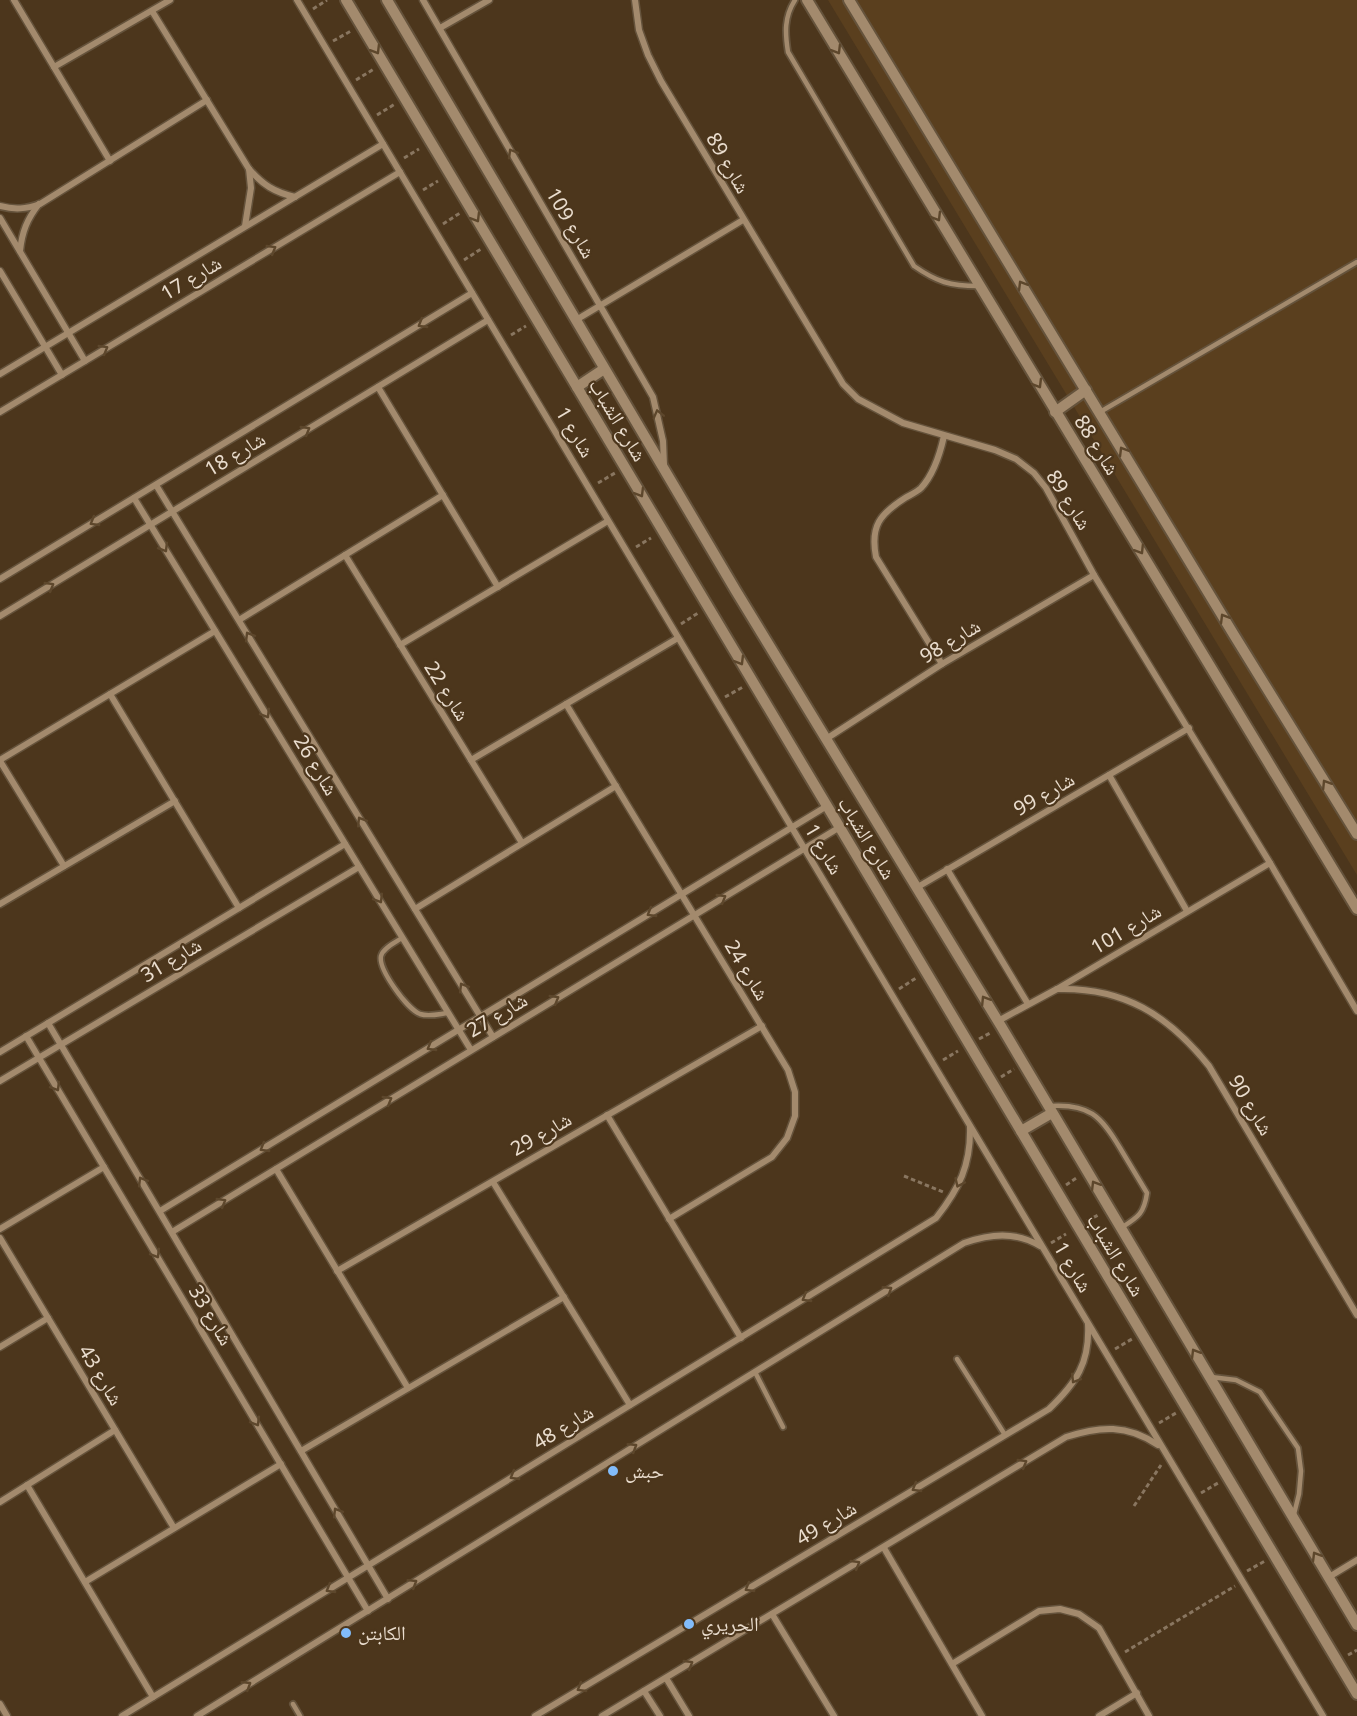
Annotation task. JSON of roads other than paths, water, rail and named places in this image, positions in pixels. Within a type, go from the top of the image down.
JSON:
[{"type":"street","points":[[14,0],[110,161]]},
{"type":"street","points":[[54,68],[170,0]]},
{"type":"street","name":"شارع 1","points":[[297,0],[1323,1716]]},
{"type":"street","name":"شارع الشباب","points":[[346,0],[1357,1694]]},
{"type":"street","name":"شارع الشباب","points":[[387,0],[665,472],[998,1021],[1357,1624]]},
{"type":"street","name":"شارع 109","points":[[423,0],[653,397],[663,441],[665,472]]},
{"type":"street","points":[[440,28],[489,0]]},
{"type":"street","name":"شارع 89","points":[[635,0],[639,30],[648,56],[743,220],[843,384],[858,399],[876,411],[903,423],[994,450],[1016,459],[1034,473],[1046,488],[1094,575],[1270,863],[1357,1011]]},
{"type":"street","name":"شارع 88","points":[[807,0],[1357,909]]},
{"type":"street","name":"شارع 88","points":[[849,0],[1357,834]]},
{"type":"street","points":[[152,11],[249,169],[261,183],[277,193],[294,197]]},
{"type":"street","points":[[0,206],[14,209],[40,204],[207,100]]},
{"type":"street","name":"شارع 17","points":[[0,374],[383,144]]},
{"type":"street","points":[[245,226],[251,188],[249,169]]},
{"type":"street","name":"شارع 17","points":[[0,412],[400,172]]},
{"type":"street","points":[[20,251],[22,234],[29,218],[40,204]]},
{"type":"street","points":[[0,218],[85,361]]},
{"type":"street","points":[[576,320],[743,220]]},
{"type":"street","points":[[0,271],[62,375]]},
{"type":"street","name":"شارع 18","points":[[0,579],[472,293]]},
{"type":"street","name":"شارع 18","points":[[0,616],[488,320]]},
{"type":"street","points":[[577,387],[604,369]]},
{"type":"street","points":[[378,387],[498,587]]},
{"type":"street","points":[[1055,412],[1086,390]]},
{"type":"street","points":[[942,664],[876,556],[873,542],[876,527],[883,514],[920,488],[932,473],[944,436]]},
{"type":"street","name":"شارع 26","points":[[156,484],[493,1037]]},
{"type":"street","points":[[239,620],[443,495]]},
{"type":"street","name":"شارع 26","points":[[134,498],[471,1050]]},
{"type":"street","points":[[400,645],[608,521]]},
{"type":"street","name":"شارع 22","points":[[345,555],[522,843]]},
{"type":"street","name":"شارع 98","points":[[826,739],[942,664],[1094,575]]},
{"type":"street","points":[[64,866],[0,761],[215,631]]},
{"type":"street","points":[[471,760],[678,638]]},
{"type":"street","points":[[110,694],[239,908]]},
{"type":"street","name":"شارع 24","points":[[566,704],[788,1070],[795,1092],[795,1116],[787,1138],[772,1157],[669,1219]]},
{"type":"street","name":"شارع 99","points":[[916,888],[1189,729]]},
{"type":"street","points":[[1109,776],[1187,911]]},
{"type":"street","points":[[415,909],[616,786]]},
{"type":"street","points":[[0,904],[175,801]]},
{"type":"street","name":"شارع 27","points":[[160,1211],[827,806]]},
{"type":"street","name":"شارع 27","points":[[172,1232],[840,827]]},
{"type":"street","name":"شارع 31","points":[[0,1052],[345,844]]},
{"type":"street","name":"شارع 101","points":[[998,1021],[1057,989],[1270,863]]},
{"type":"street","name":"شارع 31","points":[[0,1081],[359,867]]},
{"type":"street","points":[[947,869],[1029,1004]]},
{"type":"street","name":"شارع 90","points":[[1057,989],[1091,990],[1125,999],[1172,1027],[1191,1044],[1209,1066],[1357,1315]]},
{"type":"street","name":"شارع 33","points":[[48,1023],[388,1599]]},
{"type":"street","name":"شارع 29","points":[[337,1271],[762,1026]]},
{"type":"street","name":"شارع 33","points":[[26,1036],[368,1611]]},
{"type":"street","points":[[1021,1131],[1050,1109]]},
{"type":"street","points":[[608,1115],[741,1338]]},
{"type":"street","name":"شارع 48","points":[[122,1716],[936,1218],[953,1197],[965,1171],[971,1144],[970,1126]]},
{"type":"street","points":[[0,1229],[104,1167]]},
{"type":"street","points":[[276,1169],[408,1388]]},
{"type":"street","points":[[493,1182],[630,1405]]},
{"type":"street","points":[[197,1716],[964,1243],[986,1235],[1009,1235],[1031,1241],[1043,1248]]},
{"type":"street","name":"شارع 43","points":[[0,1238],[174,1528]]},
{"type":"street","points":[[301,1451],[564,1297]]},
{"type":"street","points":[[1350,1304],[1357,1300]]},
{"type":"street","points":[[0,1347],[48,1318]]},
{"type":"street","name":"شارع 49","points":[[535,1716],[1049,1409],[1068,1390],[1082,1368],[1089,1342],[1088,1323]]},
{"type":"street","points":[[602,1716],[1066,1437],[1092,1429],[1119,1429],[1146,1436],[1162,1447]]},
{"type":"street","points":[[0,1502],[115,1430]]},
{"type":"street","points":[[85,1582],[281,1464]]},
{"type":"street","points":[[27,1485],[153,1697]]},
{"type":"street","points":[[884,1548],[982,1716]]},
{"type":"street","points":[[1329,1577],[1357,1560]]},
{"type":"street","points":[[951,1664],[1039,1611],[1060,1609],[1079,1614],[1099,1628],[1149,1716]]},
{"type":"street","points":[[772,1614],[834,1716]]},
{"type":"street","points":[[666,1678],[689,1716]]},
{"type":"street","points":[[645,1691],[660,1716]]},
{"type":"street","points":[[1099,1716],[1137,1694]]},
{"type":"street","points":[[0,1704],[7,1716]]},
{"type":"lane","points":[[795,0],[789,9],[784,30],[788,52],[914,266],[933,279],[955,286],[978,286]]},
{"type":"lane","points":[[1099,412],[1357,262]]},
{"type":"lane","points":[[402,938],[383,952],[382,967],[411,1009],[420,1014],[448,1013]]},
{"type":"lane","points":[[1050,1109],[1063,1105],[1078,1107],[1105,1123],[1147,1192],[1145,1206],[1139,1216],[1121,1228]]},
{"type":"lane","points":[[957,1359],[1005,1435]]},
{"type":"lane","points":[[755,1372],[783,1427]]},
{"type":"lane","points":[[1210,1377],[1236,1380],[1260,1392],[1298,1449],[1300,1483],[1293,1517]]},
{"type":"lane","points":[[293,1704],[300,1716]]},
{"type":"place","name":"حبش","points":[[613,1471]]},
{"type":"place","name":"الحريري","points":[[689,1624]]},
{"type":"place","name":"الكابتن","points":[[346,1633]]}]
